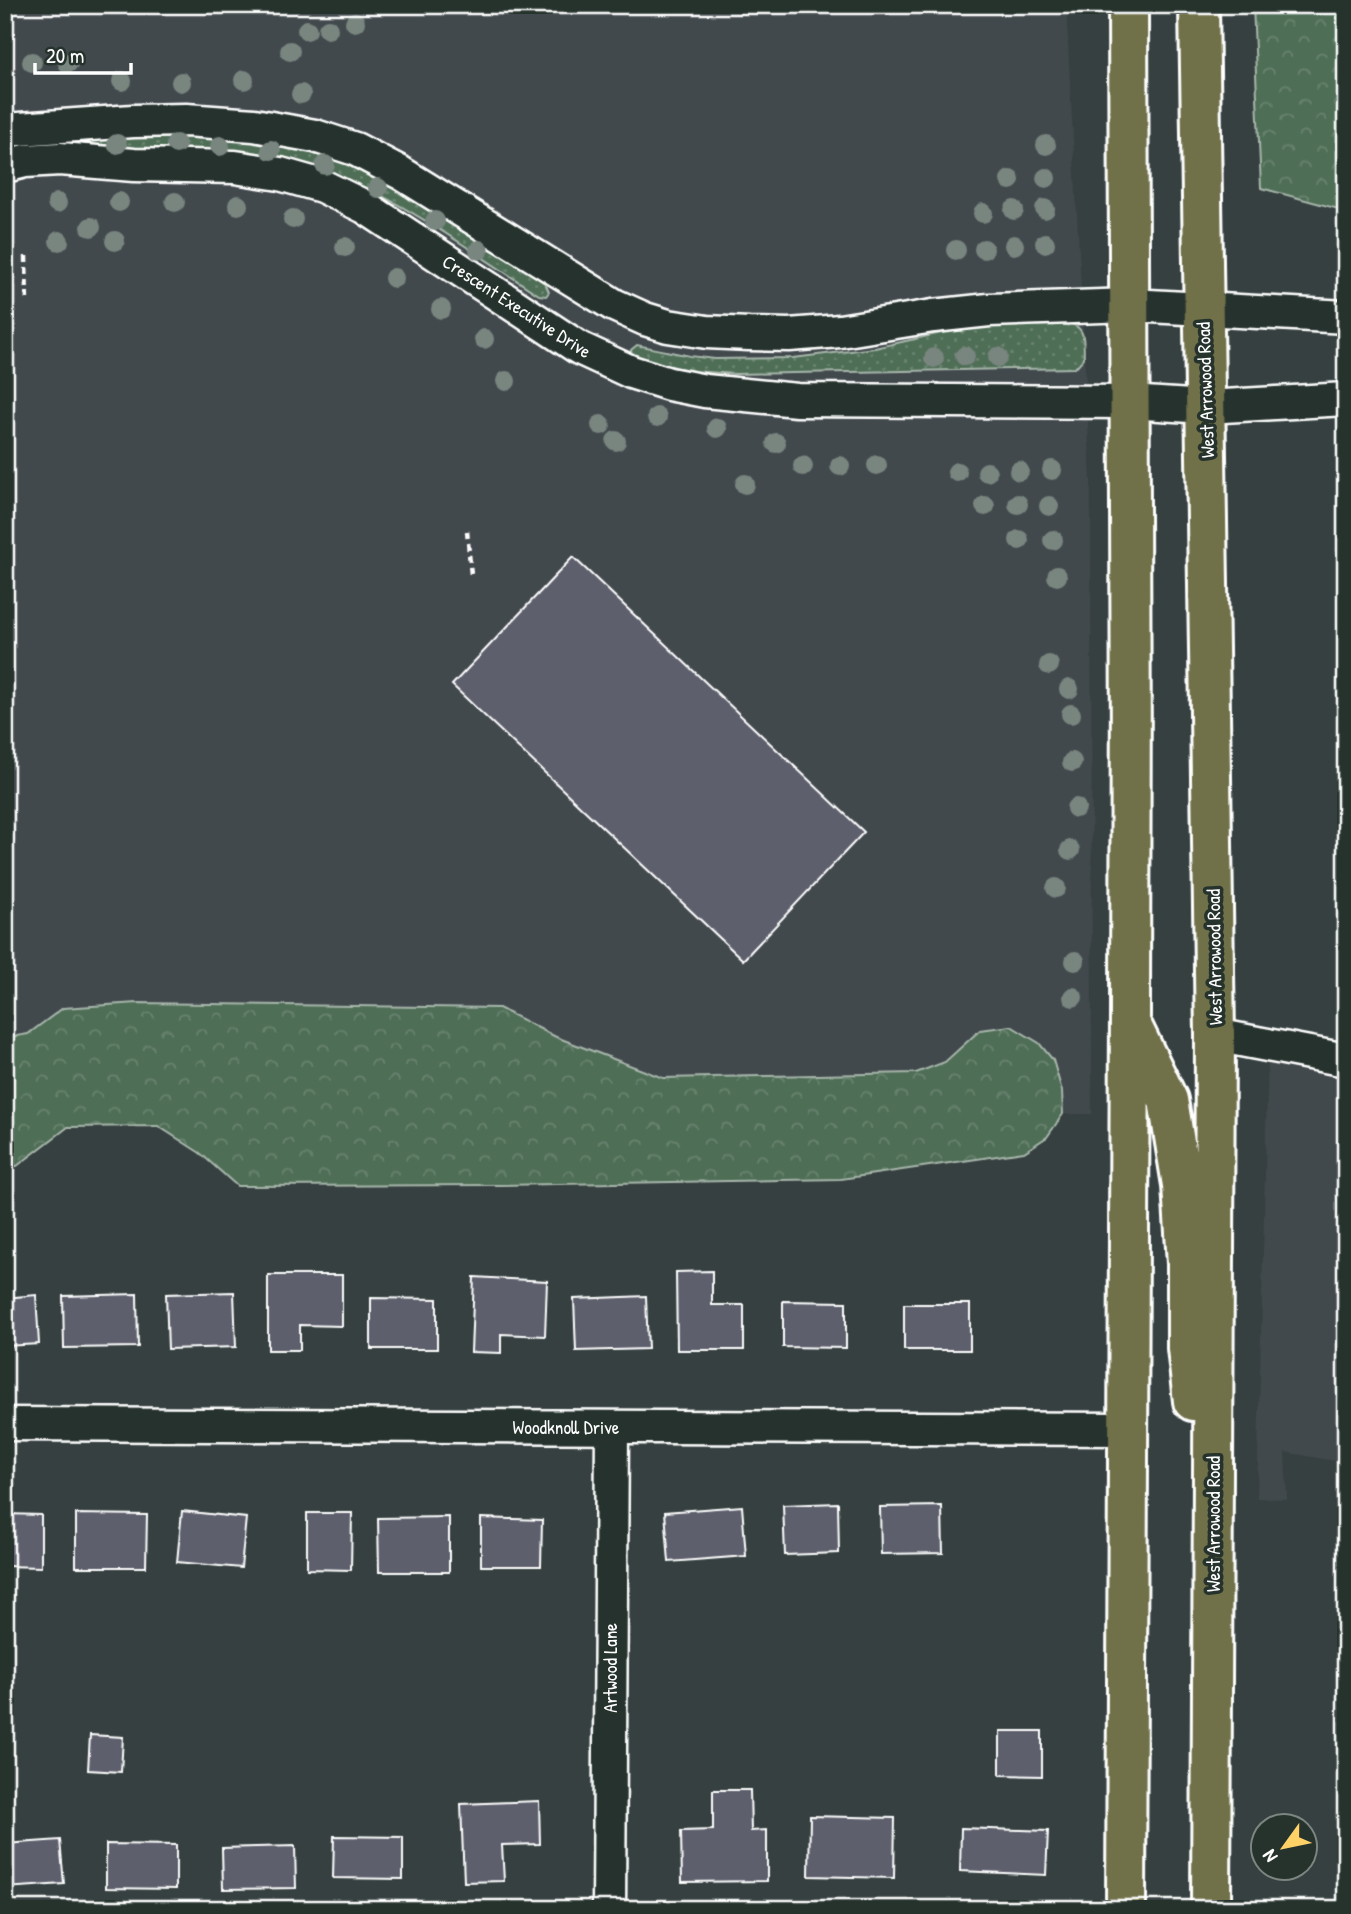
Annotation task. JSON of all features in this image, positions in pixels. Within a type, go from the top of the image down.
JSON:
[{"type":"main road","points":[[1126,1909],[1126,1429],[1130,1022],[1128,5]]},
{"type":"main road","name":"West Arrowood Road","points":[[1199,5],[1215,1035],[1211,1909]]},
{"type":"main road","points":[[1130,1022],[1168,1100],[1182,1185],[1188,1264],[1186,1348],[1194,1408],[1213,1429]]},
{"type":"street","points":[[5,130],[186,120],[254,125],[315,136],[355,149],[401,173],[614,305],[645,319],[707,332],[789,335],[840,331],[989,310],[1130,305],[1346,317]]},
{"type":"street","name":"Crescent Executive Drive","points":[[5,166],[25,161],[60,159],[134,165],[235,167],[280,174],[322,186],[365,207],[579,348],[606,362],[669,384],[705,391],[797,400],[1129,402],[1206,407],[1346,398]]},
{"type":"street","points":[[1215,1035],[1346,1060]]},
{"type":"street","name":"Woodknoll Drive","points":[[5,1424],[1126,1429]]},
{"type":"street","name":"Artwood Lane","points":[[609,1909],[612,1427]]},
{"type":"path","points":[[26,256],[27,304]]},
{"type":"path","points":[[5,523],[16,523]]},
{"type":"path","points":[[467,531],[471,575]]},
{"type":"shaded area","points":[[5,5],[1066,5],[1091,481],[1092,1114],[5,1119]]},
{"type":"shaded area","points":[[1268,1051],[1346,1066],[1346,1463],[1285,1452],[1287,1499],[1257,1498]]},
{"type":"green space","points":[[1253,5],[1346,5],[1346,211],[1261,188]]},
{"type":"green space","points":[[136,133],[257,142],[296,148],[330,158],[395,186],[426,204],[545,283],[549,292],[546,296],[539,295],[412,212],[343,178],[308,165],[253,154],[104,151],[34,143]]},
{"type":"green space","points":[[1013,324],[1076,326],[1083,337],[1084,358],[1075,368],[735,374],[693,371],[636,358],[631,350],[637,345],[715,359],[793,358],[875,348],[950,331]]},
{"type":"green space","points":[[137,1003],[499,1008],[556,1037],[663,1078],[916,1073],[945,1062],[980,1030],[1011,1026],[1039,1043],[1053,1060],[1062,1091],[1063,1114],[1047,1137],[1024,1152],[841,1179],[237,1186],[200,1153],[158,1126],[68,1127],[17,1166],[5,1166],[5,1038],[28,1034],[63,1008]]},
{"type":"building","points":[[573,557],[864,832],[743,960],[452,685]]},
{"type":"building","points":[[712,1271],[712,1305],[744,1305],[744,1350],[677,1350],[676,1272]]},
{"type":"building","points":[[268,1275],[342,1275],[342,1326],[300,1325],[300,1350],[268,1350]]},
{"type":"building","points":[[474,1277],[547,1281],[545,1336],[501,1334],[501,1353],[471,1352]]},
{"type":"building","points":[[234,1292],[236,1347],[168,1349],[166,1294]]},
{"type":"building","points":[[137,1294],[138,1347],[64,1348],[63,1296]]},
{"type":"building","points":[[36,1295],[39,1344],[5,1346],[5,1298]]},
{"type":"building","points":[[646,1296],[648,1349],[576,1351],[574,1299]]},
{"type":"building","points":[[371,1298],[437,1299],[437,1349],[371,1349]]},
{"type":"building","points":[[783,1301],[846,1302],[846,1348],[783,1347]]},
{"type":"building","points":[[904,1304],[970,1304],[970,1350],[904,1350]]},
{"type":"building","points":[[838,1503],[839,1553],[785,1555],[783,1505]]},
{"type":"building","points":[[742,1506],[746,1556],[669,1562],[665,1512]]},
{"type":"building","points":[[942,1506],[943,1553],[881,1554],[880,1507]]},
{"type":"building","points":[[182,1511],[246,1518],[241,1568],[177,1562]]},
{"type":"building","points":[[307,1513],[352,1513],[351,1570],[307,1569]]},
{"type":"building","points":[[5,1514],[41,1515],[41,1567],[5,1566]]},
{"type":"building","points":[[76,1514],[147,1515],[146,1567],[76,1567]]},
{"type":"building","points":[[449,1517],[449,1572],[379,1572],[378,1518]]},
{"type":"building","points":[[481,1518],[542,1520],[541,1566],[481,1566]]},
{"type":"building","points":[[1000,1731],[1042,1731],[1042,1776],[1000,1775]]},
{"type":"building","points":[[90,1735],[123,1737],[121,1772],[88,1770]]},
{"type":"building","points":[[713,1790],[750,1790],[751,1831],[767,1830],[767,1881],[682,1882],[681,1831],[713,1830]]},
{"type":"building","points":[[539,1801],[540,1844],[502,1845],[504,1881],[464,1882],[461,1804]]},
{"type":"building","points":[[810,1816],[895,1818],[894,1878],[809,1876]]},
{"type":"building","points":[[961,1828],[1048,1831],[1046,1875],[960,1871]]},
{"type":"building","points":[[334,1836],[403,1837],[403,1879],[333,1878]]},
{"type":"building","points":[[60,1840],[64,1884],[5,1888],[5,1844]]},
{"type":"building","points":[[106,1844],[176,1845],[176,1889],[106,1888]]},
{"type":"building","points":[[295,1846],[296,1888],[223,1889],[222,1848]]}]
